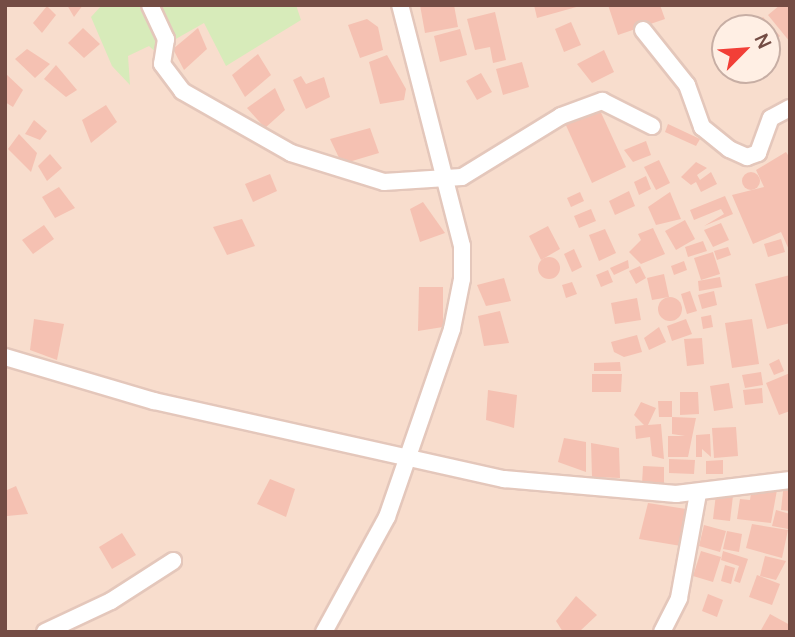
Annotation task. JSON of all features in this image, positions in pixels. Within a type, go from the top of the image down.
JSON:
[{"type":"street","points":[[150,5],[166,39],[162,64],[182,91],[313,162],[384,182],[446,180],[491,162],[586,105],[614,104],[652,125]]},
{"type":"street","points":[[324,632],[364,565],[408,458],[452,329],[462,279],[463,246],[400,5]]},
{"type":"street","points":[[643,30],[687,85],[702,127],[729,149],[747,157],[758,153],[771,118],[790,108]]},
{"type":"street","points":[[5,357],[118,392],[408,458],[560,486],[698,493],[790,480]]},
{"type":"street","points":[[662,632],[682,587],[698,493]]},
{"type":"street","points":[[45,632],[111,601],[173,561]]},
{"type":"shaded area","points":[[5,5],[790,5],[790,632],[5,632]]},
{"type":"green space","points":[[102,5],[143,5],[160,29],[158,54],[149,46],[128,56],[130,85],[112,66],[91,17]]},
{"type":"green space","points":[[296,5],[301,20],[226,66],[204,23],[174,40],[160,6]]},
{"type":"building","points":[[67,5],[83,5],[74,17]]},
{"type":"building","points":[[420,5],[454,5],[458,27],[425,33]]},
{"type":"building","points":[[534,5],[580,5],[580,6],[537,18]]},
{"type":"building","points":[[608,5],[660,5],[665,19],[618,35]]},
{"type":"building","points":[[780,5],[790,5],[790,42],[781,31],[781,14],[769,14]]},
{"type":"building","points":[[47,6],[56,15],[42,33],[33,23]]},
{"type":"building","points":[[495,12],[506,60],[493,63],[490,47],[475,50],[467,19]]},
{"type":"building","points":[[367,19],[378,27],[383,50],[360,58],[348,25]]},
{"type":"building","points":[[571,22],[581,45],[564,52],[555,29]]},
{"type":"building","points":[[83,28],[100,44],[84,58],[68,43]]},
{"type":"building","points":[[198,28],[207,49],[184,70],[173,49]]},
{"type":"building","points":[[460,29],[467,55],[440,62],[434,36]]},
{"type":"building","points":[[27,49],[50,64],[35,78],[15,59]]},
{"type":"building","points":[[604,50],[614,72],[592,83],[577,64]]},
{"type":"building","points":[[258,54],[271,75],[245,97],[232,75]]},
{"type":"building","points":[[387,55],[406,89],[404,100],[380,104],[369,62]]},
{"type":"building","points":[[522,62],[529,87],[503,95],[496,69]]},
{"type":"building","points":[[56,65],[77,90],[66,97],[44,79]]},
{"type":"building","points":[[5,73],[23,90],[13,107],[5,102]]},
{"type":"building","points":[[481,73],[492,92],[477,100],[466,81]]},
{"type":"building","points":[[301,76],[306,84],[324,77],[330,97],[306,109],[293,80]]},
{"type":"building","points":[[275,88],[285,110],[265,128],[247,108]]},
{"type":"building","points":[[106,105],[117,122],[91,143],[82,120]]},
{"type":"building","points":[[598,106],[626,167],[592,183],[564,121]]},
{"type":"building","points":[[34,120],[47,131],[40,140],[25,134]]},
{"type":"building","points":[[668,124],[700,139],[696,146],[665,132]]},
{"type":"building","points":[[370,128],[379,153],[342,164],[330,139]]},
{"type":"building","points":[[19,134],[37,153],[31,172],[8,149]]},
{"type":"building","points":[[646,141],[651,155],[633,162],[624,150]]},
{"type":"building","points":[[786,152],[790,158],[790,252],[781,232],[753,244],[732,195],[764,187],[756,170]]},
{"type":"building","points":[[50,154],[62,168],[47,181],[38,166]]},
{"type":"building","points":[[659,160],[670,183],[656,190],[644,167]]},
{"type":"building","points":[[696,162],[707,168],[697,175],[700,180],[711,172],[717,184],[701,192],[696,182],[691,185],[681,177]]},
{"type":"building","points":[[751,172],[757,175],[760,181],[757,187],[751,190],[745,187],[742,181],[745,175]]},
{"type":"building","points":[[270,174],[277,191],[253,202],[245,184]]},
{"type":"building","points":[[646,176],[651,189],[639,195],[634,182]]},
{"type":"building","points":[[59,187],[75,208],[55,218],[42,197]]},
{"type":"building","points":[[629,191],[635,206],[615,215],[609,201]]},
{"type":"building","points":[[580,192],[584,201],[571,207],[567,198]]},
{"type":"building","points":[[670,192],[681,219],[656,225],[648,207]]},
{"type":"building","points":[[725,196],[733,214],[704,226],[724,214],[721,209],[694,220],[690,210]]},
{"type":"building","points":[[423,202],[445,233],[420,242],[410,209]]},
{"type":"building","points":[[591,209],[596,221],[579,228],[574,216]]},
{"type":"building","points":[[242,219],[255,246],[227,255],[213,227]]},
{"type":"building","points":[[685,220],[695,239],[676,250],[665,231]]},
{"type":"building","points":[[721,223],[729,240],[713,247],[704,230]]},
{"type":"building","points":[[44,225],[54,239],[33,254],[22,240]]},
{"type":"building","points":[[548,226],[560,249],[541,260],[529,236]]},
{"type":"building","points":[[653,228],[665,254],[641,264],[629,252],[641,240],[638,234]]},
{"type":"building","points":[[605,229],[616,253],[599,261],[589,235]]},
{"type":"building","points":[[781,239],[785,252],[768,257],[764,244]]},
{"type":"building","points":[[703,241],[707,251],[688,257],[685,247]]},
{"type":"building","points":[[728,247],[731,255],[717,260],[714,251]]},
{"type":"building","points":[[574,249],[582,267],[572,272],[564,254]]},
{"type":"building","points":[[713,252],[720,274],[701,280],[694,258]]},
{"type":"building","points":[[545,257],[553,257],[560,264],[560,272],[553,279],[545,279],[538,272],[538,264]]},
{"type":"building","points":[[628,260],[629,268],[614,275],[610,268]]},
{"type":"building","points":[[684,261],[687,270],[674,275],[671,266]]},
{"type":"building","points":[[640,266],[646,278],[636,284],[629,271]]},
{"type":"building","points":[[608,270],[613,282],[601,287],[596,275]]},
{"type":"building","points":[[664,274],[669,297],[652,300],[647,278]]},
{"type":"building","points":[[790,275],[790,323],[767,329],[755,284]]},
{"type":"building","points":[[720,277],[722,287],[699,291],[698,281]]},
{"type":"building","points":[[504,278],[511,301],[486,306],[477,285]]},
{"type":"building","points":[[572,282],[577,294],[566,298],[562,285]]},
{"type":"building","points":[[419,287],[443,287],[443,327],[418,331]]},
{"type":"building","points":[[690,291],[697,311],[687,314],[681,294]]},
{"type":"building","points":[[714,291],[717,305],[702,309],[698,295]]},
{"type":"building","points":[[670,297],[679,300],[682,309],[679,318],[670,321],[661,318],[658,309],[661,300]]},
{"type":"building","points":[[637,298],[641,320],[615,324],[611,303]]},
{"type":"building","points":[[500,311],[509,343],[484,346],[478,316]]},
{"type":"building","points":[[711,315],[713,327],[703,329],[701,317]]},
{"type":"building","points":[[34,319],[64,324],[57,360],[30,350]]},
{"type":"building","points":[[686,319],[692,334],[672,341],[667,326]]},
{"type":"building","points":[[752,319],[759,364],[732,368],[725,323]]},
{"type":"building","points":[[659,327],[666,342],[649,350],[644,338]]},
{"type":"building","points":[[637,335],[642,352],[624,357],[614,352],[611,342]]},
{"type":"building","points":[[702,338],[704,364],[687,366],[684,339]]},
{"type":"building","points":[[779,359],[784,371],[774,375],[769,364]]},
{"type":"building","points":[[620,362],[621,371],[594,371],[594,363]]},
{"type":"building","points":[[761,372],[763,385],[745,388],[742,375]]},
{"type":"building","points":[[790,373],[790,411],[779,415],[766,383]]},
{"type":"building","points":[[592,374],[622,374],[621,392],[592,392]]},
{"type":"building","points":[[729,383],[733,408],[714,411],[710,386]]},
{"type":"building","points":[[762,388],[763,403],[745,405],[743,390]]},
{"type":"building","points":[[488,390],[517,395],[514,428],[486,420]]},
{"type":"building","points":[[680,392],[698,392],[699,414],[680,415]]},
{"type":"building","points":[[658,401],[672,401],[672,417],[659,417]]},
{"type":"building","points":[[641,402],[656,408],[648,425],[661,424],[664,459],[652,456],[650,437],[636,439],[635,426],[644,425],[634,415]]},
{"type":"building","points":[[672,417],[696,418],[688,457],[668,457],[668,436],[685,436],[672,434]]},
{"type":"building","points":[[736,427],[738,456],[714,458],[712,428]]},
{"type":"building","points":[[710,434],[711,457],[702,449],[702,457],[696,457],[696,435]]},
{"type":"building","points":[[564,438],[586,442],[586,472],[558,462]]},
{"type":"building","points":[[591,443],[619,448],[620,478],[592,477]]},
{"type":"building","points":[[669,459],[695,460],[694,474],[669,473]]},
{"type":"building","points":[[723,460],[723,474],[706,474],[706,461]]},
{"type":"building","points":[[643,466],[664,467],[664,483],[642,484]]},
{"type":"building","points":[[270,479],[295,489],[286,517],[257,504]]},
{"type":"building","points":[[784,483],[790,484],[790,511],[781,510]]},
{"type":"building","points":[[16,486],[28,514],[7,516],[5,491]]},
{"type":"building","points":[[752,486],[777,490],[771,523],[737,519],[740,499],[750,500]]},
{"type":"building","points":[[716,494],[733,496],[730,521],[713,519]]},
{"type":"building","points":[[648,503],[686,509],[681,546],[639,539]]},
{"type":"building","points":[[776,510],[790,514],[788,529],[772,526]]},
{"type":"building","points":[[752,524],[788,530],[782,558],[746,548]]},
{"type":"building","points":[[704,525],[726,531],[720,552],[699,546]]},
{"type":"building","points":[[727,531],[742,534],[739,552],[723,549]]},
{"type":"building","points":[[122,533],[136,555],[112,569],[99,547]]},
{"type":"building","points":[[701,551],[721,557],[713,582],[693,576]]},
{"type":"building","points":[[723,551],[748,559],[740,583],[734,581],[739,566],[721,560]]},
{"type":"building","points":[[765,556],[786,561],[776,580],[760,576]]},
{"type":"building","points":[[725,565],[735,568],[731,584],[721,581]]},
{"type":"building","points":[[757,575],[780,584],[772,605],[749,597]]},
{"type":"building","points":[[708,594],[723,600],[717,617],[702,611]]},
{"type":"building","points":[[576,596],[597,615],[579,632],[563,632],[556,621]]},
{"type":"building","points":[[770,614],[790,625],[790,632],[761,630]]}]
